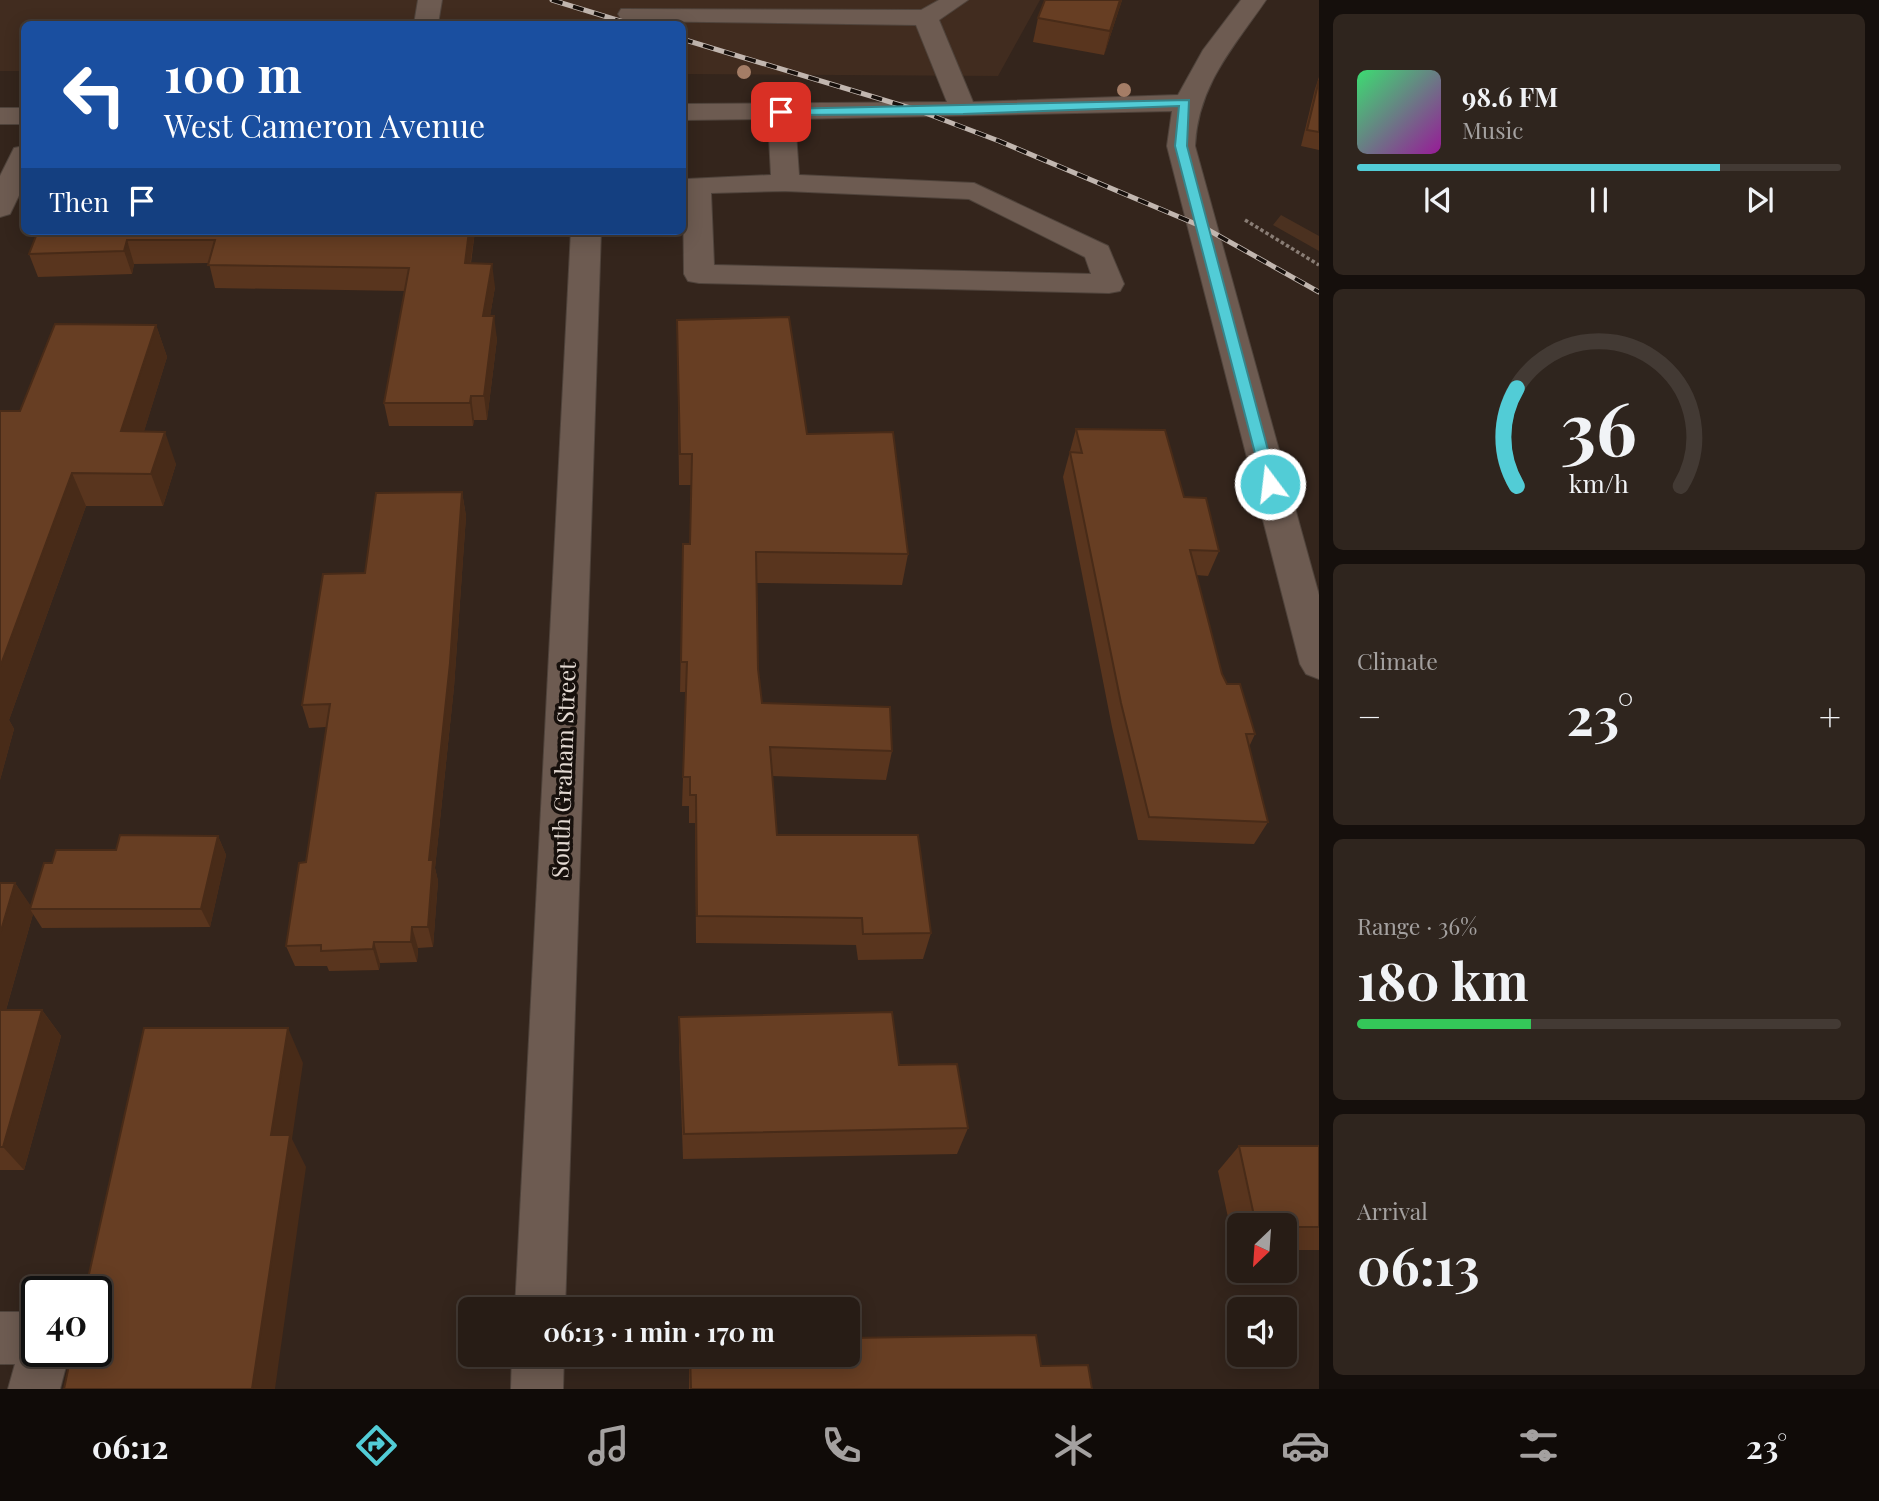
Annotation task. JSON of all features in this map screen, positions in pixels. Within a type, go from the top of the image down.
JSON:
[{"type":"street","points":[[426,21],[430,0]]},
{"type":"street","points":[[629,13],[926,18],[956,0]]},
{"type":"street","points":[[1254,0],[1212,56],[1185,103],[1181,118],[1181,146],[1319,664]]},
{"type":"street","points":[[926,18],[963,110]]},
{"type":"street","points":[[686,112],[963,110],[1185,103]]},
{"type":"street","points":[[781,112],[785,183]]},
{"type":"street","points":[[0,116],[21,116]]},
{"type":"street","points":[[0,208],[21,161]]},
{"type":"street","points":[[785,183],[974,191],[1098,251],[1109,284],[699,274],[697,185],[785,183]]},
{"type":"street","name":"South Graham Street","points":[[541,1297],[586,235]]},
{"type":"street","points":[[0,1338],[21,1338]]},
{"type":"street","points":[[34,1389],[40,1367]]},
{"type":"street","points":[[537,1389],[538,1367]]},
{"type":"path","points":[[1192,187],[1319,265]]},
{"type":"shaded area","points":[[0,0],[1040,0],[998,76],[686,74],[686,21],[21,21],[21,71],[0,71]]},
{"type":"shaded area","points":[[1281,215],[1319,236],[1319,251],[1273,225]]},
{"type":"building","points":[[1045,0],[1120,0],[1110,31],[1038,18]]},
{"type":"building","points":[[1319,80],[1319,132],[1307,130]]},
{"type":"building","points":[[36,235],[468,235],[465,263],[492,264],[483,316],[494,316],[484,396],[471,396],[470,403],[384,403],[409,268],[208,265],[215,240],[127,240],[124,251],[29,254]]},
{"type":"building","points":[[789,317],[807,434],[893,432],[908,554],[756,552],[758,669],[762,703],[890,707],[892,751],[770,747],[777,835],[918,835],[931,933],[863,934],[862,918],[697,916],[696,795],[690,795],[690,777],[683,777],[687,662],[681,662],[683,544],[690,544],[692,454],[680,454],[677,320]]},
{"type":"building","points":[[55,324],[156,325],[121,431],[165,432],[151,474],[72,473],[0,667],[0,411],[20,411]]},
{"type":"building","points":[[1076,429],[1165,430],[1184,497],[1206,498],[1219,551],[1190,550],[1222,674],[1227,684],[1240,684],[1255,734],[1246,734],[1268,822],[1149,817],[1121,703],[1070,452],[1082,453]]},
{"type":"building","points":[[462,492],[450,663],[429,860],[433,860],[428,927],[412,927],[411,942],[374,942],[373,949],[321,951],[321,945],[286,946],[299,863],[306,862],[330,704],[302,705],[323,574],[365,573],[376,493]]},
{"type":"building","points":[[120,835],[218,836],[201,909],[30,909],[44,863],[52,863],[56,850],[116,850]]},
{"type":"building","points":[[0,883],[15,883],[0,934]]},
{"type":"building","points":[[0,1010],[42,1010],[3,1147],[0,1147]]},
{"type":"building","points":[[892,1012],[899,1065],[957,1064],[968,1128],[684,1134],[679,1017]]},
{"type":"building","points":[[144,1028],[288,1028],[271,1135],[290,1135],[252,1389],[64,1389],[69,1367],[112,1367],[112,1276],[89,1276]]},
{"type":"building","points":[[1239,1146],[1319,1146],[1319,1227],[1297,1227],[1297,1213],[1253,1213]]},
{"type":"building","points":[[1036,1335],[1041,1366],[1088,1365],[1092,1389],[691,1389],[690,1367],[860,1367],[860,1338]]},
{"type":"railway","points":[[552,0],[620,21]]},
{"type":"railway","points":[[686,40],[920,111],[999,141],[1203,227],[1319,292]]},
{"type":"route","points":[[781,112],[1185,103],[1181,118],[1181,146],[1270,484]]}]
